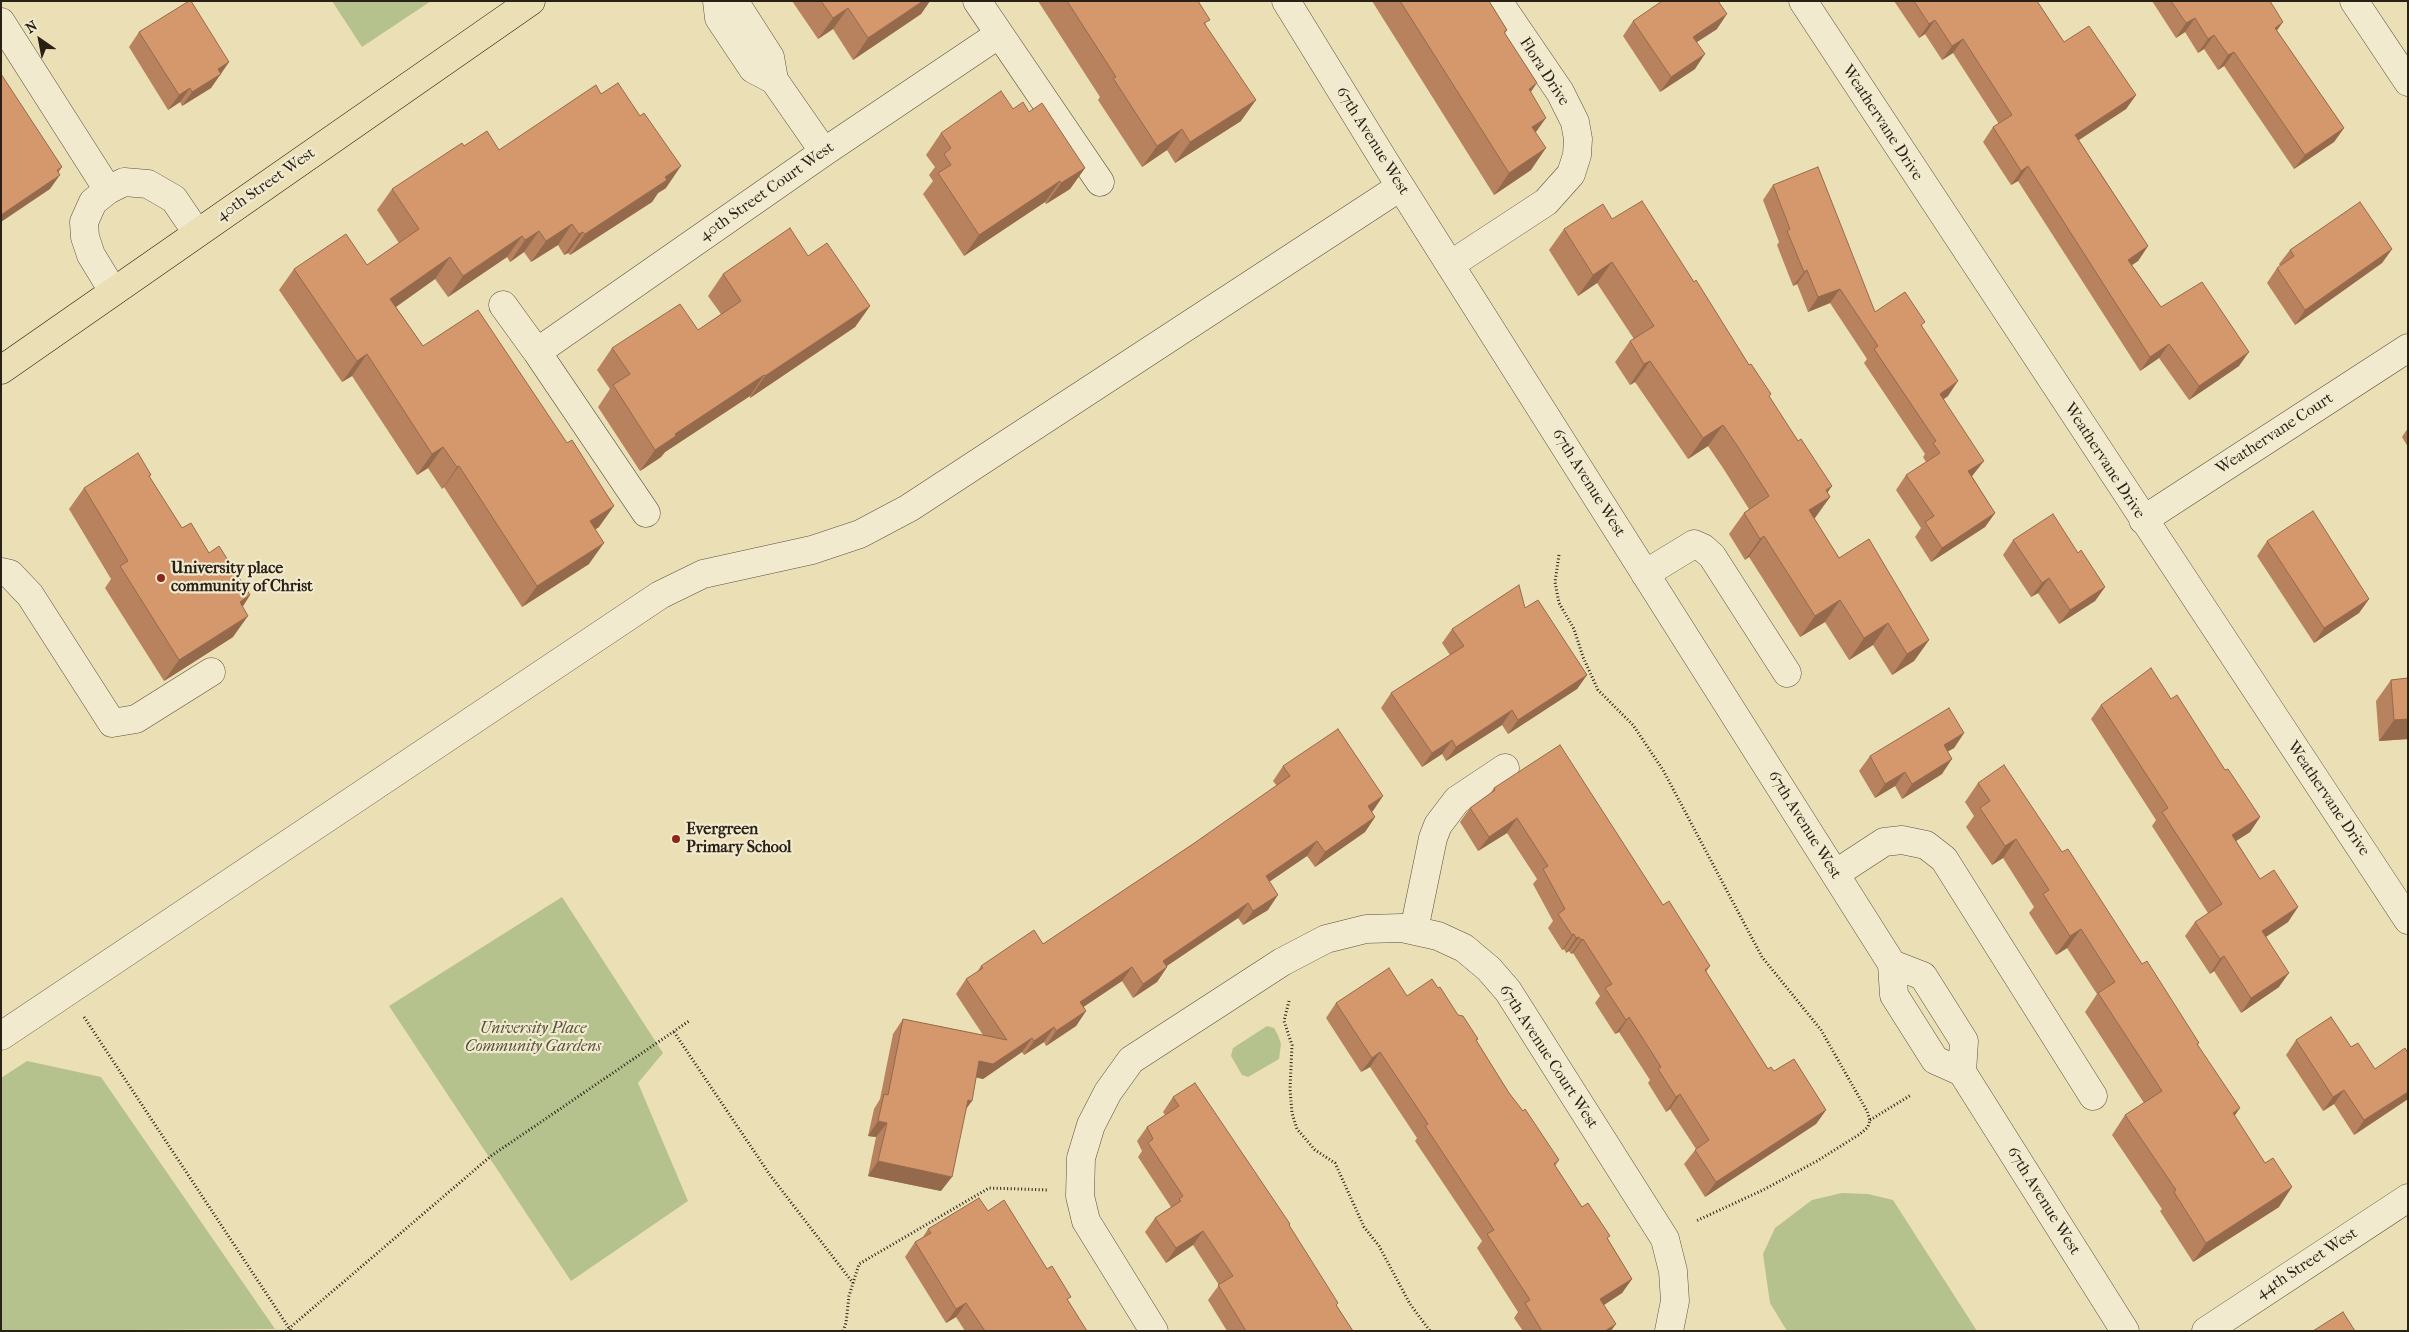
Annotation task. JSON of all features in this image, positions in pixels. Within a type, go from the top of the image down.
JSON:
[{"type":"main road","name":"40th Street West","points":[[1,370],[531,1]]},
{"type":"street","points":[[717,1],[718,18],[753,69],[774,80]]},
{"type":"street","points":[[731,1],[736,4],[770,58],[774,80],[824,152]]},
{"type":"street","points":[[976,1],[1100,182]]},
{"type":"street","name":"67th Avenue West","points":[[1286,1],[1400,187],[1892,964],[1894,995],[1935,1060],[1962,1072],[2125,1331]]},
{"type":"street","name":"Flora Drive","points":[[1450,265],[1546,202],[1571,174],[1577,155],[1578,139],[1575,122],[1560,92],[1498,1]]},
{"type":"street","name":"Weathervane Drive","points":[[1803,1],[2142,520],[2408,920]]},
{"type":"street","points":[[2354,1],[2408,82]]},
{"type":"street","points":[[1,22],[108,190]]},
{"type":"street","name":"40th Street Court West","points":[[537,352],[824,152],[998,35]]},
{"type":"street","points":[[113,291],[91,255],[85,236],[84,222],[93,202],[108,190],[124,182],[148,184],[174,199],[197,233]]},
{"type":"street","points":[[1,1036],[660,595],[703,574],[812,550],[860,534],[909,508],[1400,187]]},
{"type":"street","points":[[503,306],[537,352],[646,513]]},
{"type":"street","name":"Weathervane Court","points":[[2142,520],[2408,348]]},
{"type":"street","points":[[1645,574],[1694,544],[1703,548],[1712,556],[1787,673]]},
{"type":"street","points":[[1,572],[10,574],[30,595],[112,723],[136,719],[211,672]]},
{"type":"street","points":[[1414,930],[1433,838],[1438,825],[1457,800],[1506,768]]},
{"type":"street","points":[[1835,874],[1884,842],[1902,840],[1926,845],[1944,859],[2093,1096]]},
{"type":"street","name":"67th Avenue Court West","points":[[1154,1331],[1086,1221],[1080,1191],[1081,1158],[1091,1125],[1108,1092],[1131,1060],[1282,962],[1326,939],[1366,929],[1402,928],[1438,936],[1464,948],[1489,969],[1508,991],[1665,1239],[1673,1271],[1675,1301],[1669,1331]]},
{"type":"street","name":"44th Street West","points":[[2206,1331],[2408,1198]]},
{"type":"path","points":[[1559,555],[1555,582],[1559,603],[1574,629],[1583,657],[1598,690],[1633,724],[1663,770],[1762,957],[1821,1030],[1867,1111],[1870,1120],[1868,1127],[1860,1134],[1817,1161],[1763,1190],[1696,1221]]},
{"type":"path","points":[[67,992],[289,1330],[491,1156],[689,1021]]},
{"type":"path","points":[[1289,1001],[1284,1021],[1292,1045],[1290,1089],[1292,1113],[1298,1129],[1315,1150],[1335,1162],[1364,1227],[1379,1246],[1410,1304],[1430,1331]]},
{"type":"path","points":[[674,1032],[770,1174],[853,1283]]},
{"type":"path","points":[[1870,1120],[1911,1095]]},
{"type":"path","points":[[843,1331],[846,1323],[849,1296],[859,1264],[990,1188],[1080,1191]]},
{"type":"green space","points":[[332,1],[431,1],[362,47]]},
{"type":"green space","name":"University Place Community Gardens","points":[[562,897],[663,1053],[638,1083],[688,1201],[571,1281],[389,1006]]},
{"type":"green space","points":[[1267,1026],[1274,1028],[1278,1035],[1281,1044],[1279,1059],[1248,1077],[1242,1075],[1231,1056],[1233,1048]]},
{"type":"green space","points":[[27,1061],[101,1077],[275,1329],[1,1331],[1,1078]]},
{"type":"green space","points":[[1842,1193],[1868,1194],[1893,1200],[1977,1331],[1787,1331],[1770,1303],[1763,1254],[1775,1228],[1812,1200]]},
{"type":"building","points":[[191,1],[229,62],[218,69],[221,74],[192,92],[190,88],[179,95],[139,32]]},
{"type":"building","points":[[821,1],[923,1],[868,38],[848,8],[833,18]]},
{"type":"building","points":[[1067,1],[1198,1],[1210,20],[1204,23],[1256,100],[1190,142],[1182,129],[1157,146],[1113,78],[1116,77]]},
{"type":"building","points":[[1400,1],[1489,1],[1507,30],[1504,32],[1537,83],[1529,89],[1546,118],[1532,127],[1546,148],[1509,173]]},
{"type":"building","points":[[1662,1],[1718,1],[1727,14],[1693,37],[1705,54],[1671,77],[1633,21]]},
{"type":"building","points":[[1914,1],[2037,1],[2064,42],[2089,26],[2136,95],[2075,135],[2148,246],[2128,260],[2161,307],[2202,282],[2249,352],[2199,386],[2169,344],[2150,357],[2028,166],[2021,171],[1993,127],[2012,115],[1963,39],[1952,46],[1935,20],[1929,24]]},
{"type":"building","points":[[2171,1],[2270,1],[2283,22],[2275,28],[2344,128],[2305,155],[2234,52],[2228,55],[2214,35],[2208,39],[2195,18],[2186,23]]},
{"type":"building","points":[[1,74],[62,167],[57,170],[60,175],[1,215]]},
{"type":"building","points":[[618,83],[640,116],[644,113],[681,166],[665,177],[667,180],[585,234],[583,232],[579,234],[572,224],[546,241],[539,231],[525,240],[522,236],[463,276],[450,257],[390,299],[423,346],[478,310],[567,443],[572,440],[614,506],[590,521],[604,543],[537,586],[459,466],[457,467],[443,447],[432,454],[367,354],[357,361],[294,269],[346,234],[367,265],[419,229],[392,189],[462,143],[464,146],[487,131],[499,150],[596,85],[601,94]]},
{"type":"building","points":[[1001,91],[1013,109],[1023,102],[1029,112],[1042,103],[1085,168],[1061,183],[1060,181],[979,235],[938,173],[951,165],[944,154],[951,148],[941,133]]},
{"type":"building","points":[[1818,167],[1875,312],[1905,292],[1925,322],[1921,325],[1958,381],[1940,394],[1984,461],[1968,471],[1995,513],[1942,548],[1925,522],[1934,516],[1906,475],[1940,453],[1933,443],[1936,441],[1874,349],[1878,346],[1840,289],[1818,297],[1807,270],[1804,272],[1787,231],[1790,229],[1773,185]]},
{"type":"building","points":[[1642,201],[1694,282],[1696,280],[1749,365],[1751,364],[1771,394],[1769,396],[1798,441],[1801,439],[1832,486],[1826,490],[1830,497],[1809,510],[1839,558],[1869,539],[1929,640],[1907,654],[1888,623],[1864,638],[1840,600],[1815,616],[1764,536],[1760,539],[1744,513],[1769,496],[1738,447],[1723,425],[1703,438],[1650,361],[1644,364],[1630,341],[1654,326],[1612,262],[1593,275],[1564,229],[1603,204],[1612,219]]},
{"type":"building","points":[[2360,202],[2392,249],[2305,310],[2277,268],[2294,256],[2290,250]]},
{"type":"building","points":[[790,228],[808,256],[827,243],[870,306],[675,434],[676,436],[655,450],[613,385],[630,374],[612,348],[680,304],[698,330],[741,301],[723,274]]},
{"type":"building","name":"University place community of Christ","points":[[138,453],[151,475],[149,476],[182,528],[191,523],[209,553],[219,546],[250,595],[240,602],[248,616],[179,660],[120,566],[128,561],[84,488]]},
{"type":"building","points":[[2313,511],[2369,599],[2324,628],[2267,541]]},
{"type":"building","points":[[2053,514],[2078,553],[2081,550],[2105,587],[2070,610],[2049,578],[2042,583],[2013,540]]},
{"type":"building","points":[[1519,585],[1525,608],[1538,600],[1587,675],[1518,720],[1512,710],[1456,747],[1452,740],[1432,753],[1391,693],[1464,646],[1452,629]]},
{"type":"building","points":[[2151,668],[2171,699],[2177,695],[2225,770],[2228,769],[2260,817],[2232,835],[2260,879],[2274,870],[2298,907],[2262,931],[2289,973],[2251,998],[2224,956],[2220,959],[2195,922],[2222,904],[2162,812],[2168,808],[2101,705]]},
{"type":"building","points":[[2408,678],[2408,719],[2394,720],[2391,680]]},
{"type":"building","points":[[1949,708],[1964,733],[1944,745],[1952,759],[1912,784],[1905,772],[1885,784],[1870,756]]},
{"type":"building","points":[[1338,729],[1383,796],[1368,806],[1375,817],[1325,852],[1317,841],[1266,876],[1278,895],[1253,911],[1248,903],[1163,961],[1167,967],[1143,984],[1132,967],[1080,1002],[1086,1011],[1056,1031],[1054,1027],[1034,1041],[1032,1038],[993,1064],[979,1061],[972,1101],[968,1100],[952,1177],[878,1161],[887,1123],[878,1121],[884,1094],[888,1095],[903,1019],[1007,1040],[966,979],[983,968],[981,966],[1034,930],[1043,944],[1193,844],[1290,776],[1283,766]]},
{"type":"building","points":[[1560,745],[1663,905],[1669,901],[1710,966],[1705,970],[1768,1069],[1771,1067],[1774,1071],[1794,1059],[1826,1110],[1716,1182],[1695,1150],[1709,1140],[1680,1094],[1676,1097],[1658,1069],[1661,1067],[1629,1017],[1626,1020],[1605,988],[1612,984],[1583,939],[1576,938],[1574,934],[1572,935],[1558,914],[1565,909],[1543,869],[1548,866],[1517,818],[1489,837],[1470,808],[1495,790],[1494,788]]},
{"type":"building","points":[[2004,765],[2062,852],[2068,849],[2142,964],[2147,961],[2199,1043],[2197,1044],[2240,1108],[2233,1113],[2265,1163],[2273,1158],[2292,1187],[2206,1243],[2174,1192],[2176,1190],[2125,1115],[2162,1091],[2098,993],[2115,982],[2081,929],[2070,936],[2043,894],[2049,890],[2016,839],[2005,846],[1980,808],[1990,801],[1978,783]]},
{"type":"building","points":[[1389,968],[1407,996],[1432,979],[1438,988],[1440,987],[1458,1015],[1463,1016],[1478,1039],[1476,1040],[1509,1093],[1523,1111],[1525,1109],[1559,1160],[1554,1164],[1582,1207],[1588,1203],[1610,1236],[1607,1238],[1632,1279],[1600,1299],[1616,1324],[1605,1331],[1542,1331],[1525,1303],[1530,1300],[1487,1234],[1494,1230],[1425,1126],[1428,1124],[1380,1052],[1372,1058],[1336,1003]]},
{"type":"building","points":[[2331,1017],[2351,1047],[2358,1043],[2375,1069],[2405,1048],[2408,1053],[2408,1092],[2364,1120],[2344,1090],[2333,1097],[2296,1040]]},
{"type":"building","points":[[1195,1083],[1290,1224],[1353,1331],[1246,1331],[1218,1285],[1233,1276],[1203,1231],[1176,1248],[1155,1218],[1181,1201],[1179,1199],[1183,1196],[1148,1143],[1153,1139],[1147,1127],[1179,1106],[1173,1097]]},
{"type":"building","points":[[979,1198],[988,1211],[1004,1200],[1047,1269],[1052,1266],[1071,1297],[1067,1299],[1087,1331],[985,1331],[966,1303],[956,1309],[915,1242],[931,1233],[928,1229]]},
{"type":"building","points":[[2343,1312],[2355,1331],[2313,1331]]},
{"type":"place","name":"University place community of Christ","points":[[161,578]]},
{"type":"place","name":"Evergreen Primary School","points":[[676,839]]}]
